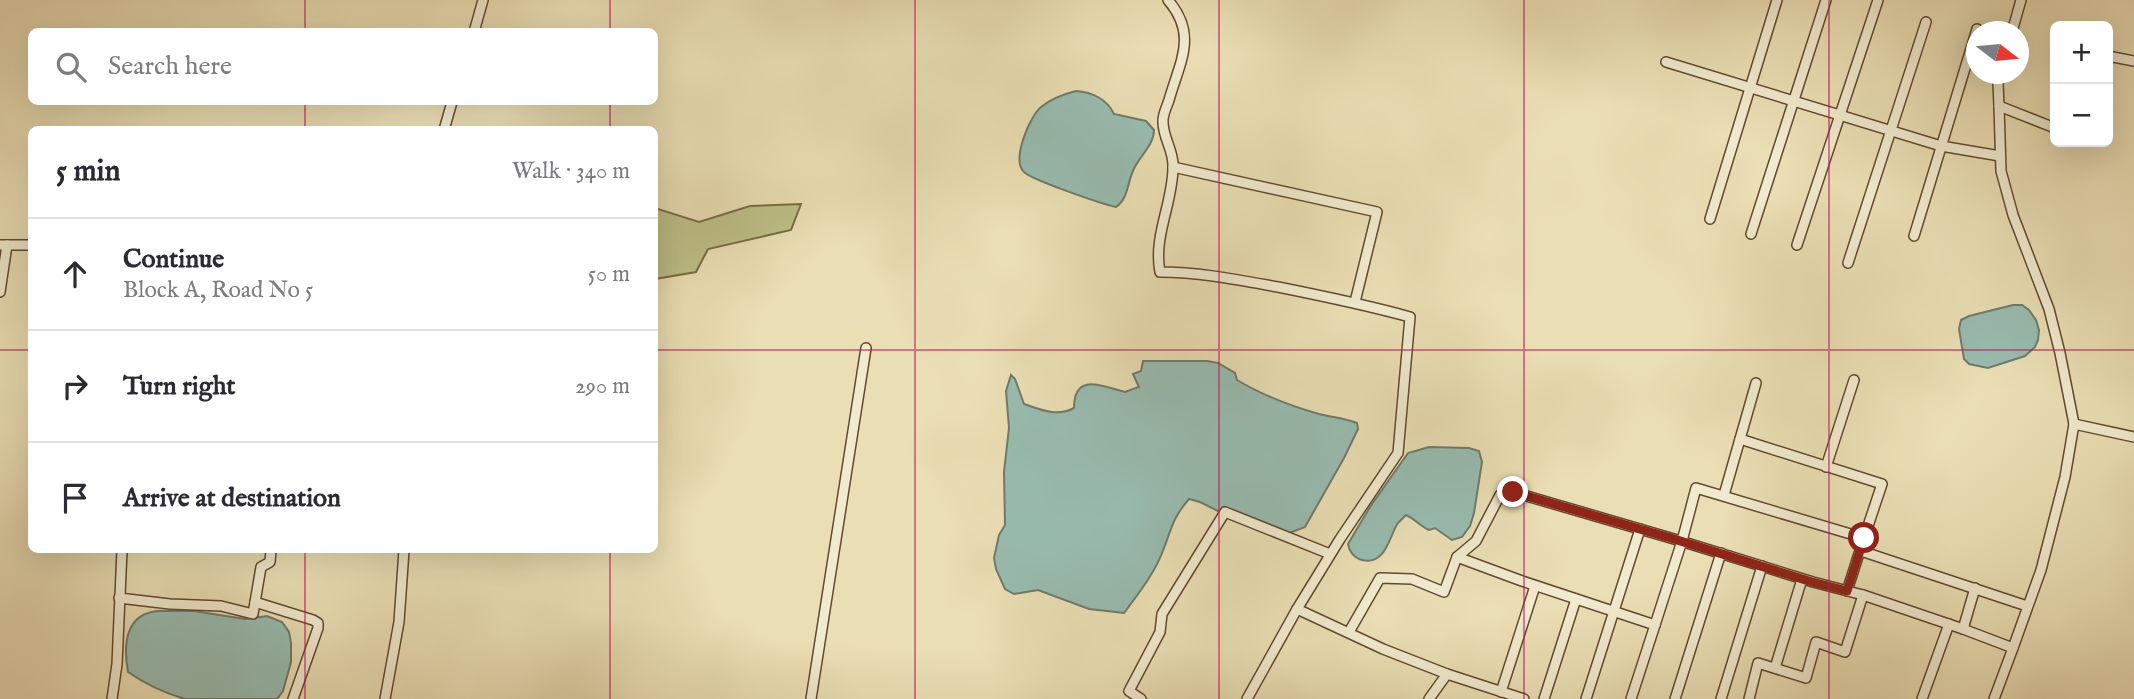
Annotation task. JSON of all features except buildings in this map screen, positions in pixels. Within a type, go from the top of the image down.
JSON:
[{"type":"street","points":[[475,28],[483,0]]},
{"type":"street","points":[[1168,0],[1179,13],[1186,42],[1163,120],[1165,134],[1173,153],[1173,167],[1157,257],[1160,272],[1241,280],[1355,302],[1410,317],[1398,453],[1330,554],[1247,699]]},
{"type":"street","points":[[1710,219],[1777,0]]},
{"type":"street","points":[[1751,234],[1826,0]]},
{"type":"street","points":[[1797,245],[1878,0]]},
{"type":"street","points":[[2015,21],[2021,0]]},
{"type":"street","points":[[1848,263],[1926,22]]},
{"type":"street","points":[[2113,57],[2134,61]]},
{"type":"street","points":[[1666,62],[1941,146],[2000,156]]},
{"type":"street","points":[[1914,236],[1966,65]]},
{"type":"street","points":[[1994,699],[2041,570],[2065,477],[2074,424],[2049,309],[2013,215],[2001,172],[1998,84]]},
{"type":"street","points":[[445,126],[451,105]]},
{"type":"street","points":[[1999,106],[2050,126]]},
{"type":"street","points":[[1173,167],[1377,212],[1355,302]]},
{"type":"street","points":[[0,292],[4,245],[28,245]]},
{"type":"street","points":[[811,699],[866,348]]},
{"type":"street","points":[[1826,467],[1854,380]]},
{"type":"street","points":[[1724,495],[1756,383]]},
{"type":"street","points":[[2074,424],[2134,437]]},
{"type":"street","points":[[1740,439],[1882,484],[1847,591]]},
{"type":"street","points":[[1632,699],[1696,488],[1864,538]]},
{"type":"street","points":[[1349,632],[1380,578],[1412,579],[1444,592],[1457,556],[1476,541],[1500,495],[1513,492],[1863,595],[2013,648]]},
{"type":"street","points":[[1140,699],[1129,691],[1160,632],[1162,614],[1225,512],[1330,554]]},
{"type":"street","points":[[1586,699],[1640,529]]},
{"type":"street","points":[[1860,551],[2027,607]]},
{"type":"street","points":[[112,699],[117,664],[122,553]]},
{"type":"street","points":[[119,598],[221,606],[253,614],[261,567],[270,562],[271,553]]},
{"type":"street","points":[[385,699],[398,622],[404,553]]},
{"type":"street","points":[[1675,699],[1721,554]]},
{"type":"street","points":[[1457,556],[1535,586],[1655,625]]},
{"type":"street","points":[[1721,699],[1762,566]]},
{"type":"street","points":[[1775,668],[1802,579]]},
{"type":"street","points":[[1501,692],[1535,586]]},
{"type":"street","points":[[1963,629],[1975,588]]},
{"type":"street","points":[[1749,699],[1758,663],[1806,678],[1816,642],[1845,652],[1863,595]]},
{"type":"street","points":[[1544,699],[1576,599]]},
{"type":"street","points":[[255,602],[318,623],[293,699]]},
{"type":"street","points":[[1297,609],[1383,649],[1447,674],[1524,699]]},
{"type":"street","points":[[1922,699],[1949,624]]},
{"type":"street","points":[[1429,699],[1447,674]]},
{"type":"green space","points":[[801,204],[791,230],[708,249],[696,272],[658,278],[658,209],[699,222],[750,206]]},
{"type":"water","points":[[1076,91],[1098,97],[1114,114],[1146,121],[1154,130],[1151,141],[1135,166],[1125,196],[1116,207],[1030,176],[1021,166],[1023,138],[1037,112],[1053,99]]},
{"type":"water","points":[[2013,305],[2022,305],[2036,320],[2039,330],[2035,347],[2025,356],[1988,368],[1969,364],[1964,359],[1959,329],[1961,320]]},
{"type":"water","points":[[1143,361],[1218,363],[1235,373],[1237,380],[1256,391],[1308,411],[1357,423],[1358,429],[1305,527],[1287,534],[1224,514],[1189,499],[1175,519],[1155,569],[1124,613],[1089,609],[1038,590],[1014,594],[1005,589],[994,558],[999,535],[1005,525],[1004,472],[1009,428],[1006,391],[1011,375],[1024,404],[1049,412],[1062,412],[1074,408],[1075,396],[1085,385],[1100,385],[1125,392],[1139,387],[1133,374],[1141,371]]},
{"type":"water","points":[[1429,447],[1469,448],[1479,451],[1482,462],[1470,526],[1462,537],[1452,540],[1435,528],[1429,530],[1406,515],[1398,523],[1382,554],[1370,561],[1357,558],[1348,544],[1370,507],[1408,453]]},
{"type":"water","points":[[158,611],[194,611],[245,619],[267,616],[282,622],[289,632],[291,643],[291,662],[283,691],[277,699],[185,699],[155,688],[128,672],[126,652],[129,632],[139,618]]},
{"type":"route","points":[[1513,492],[1847,591],[1864,538]]}]
